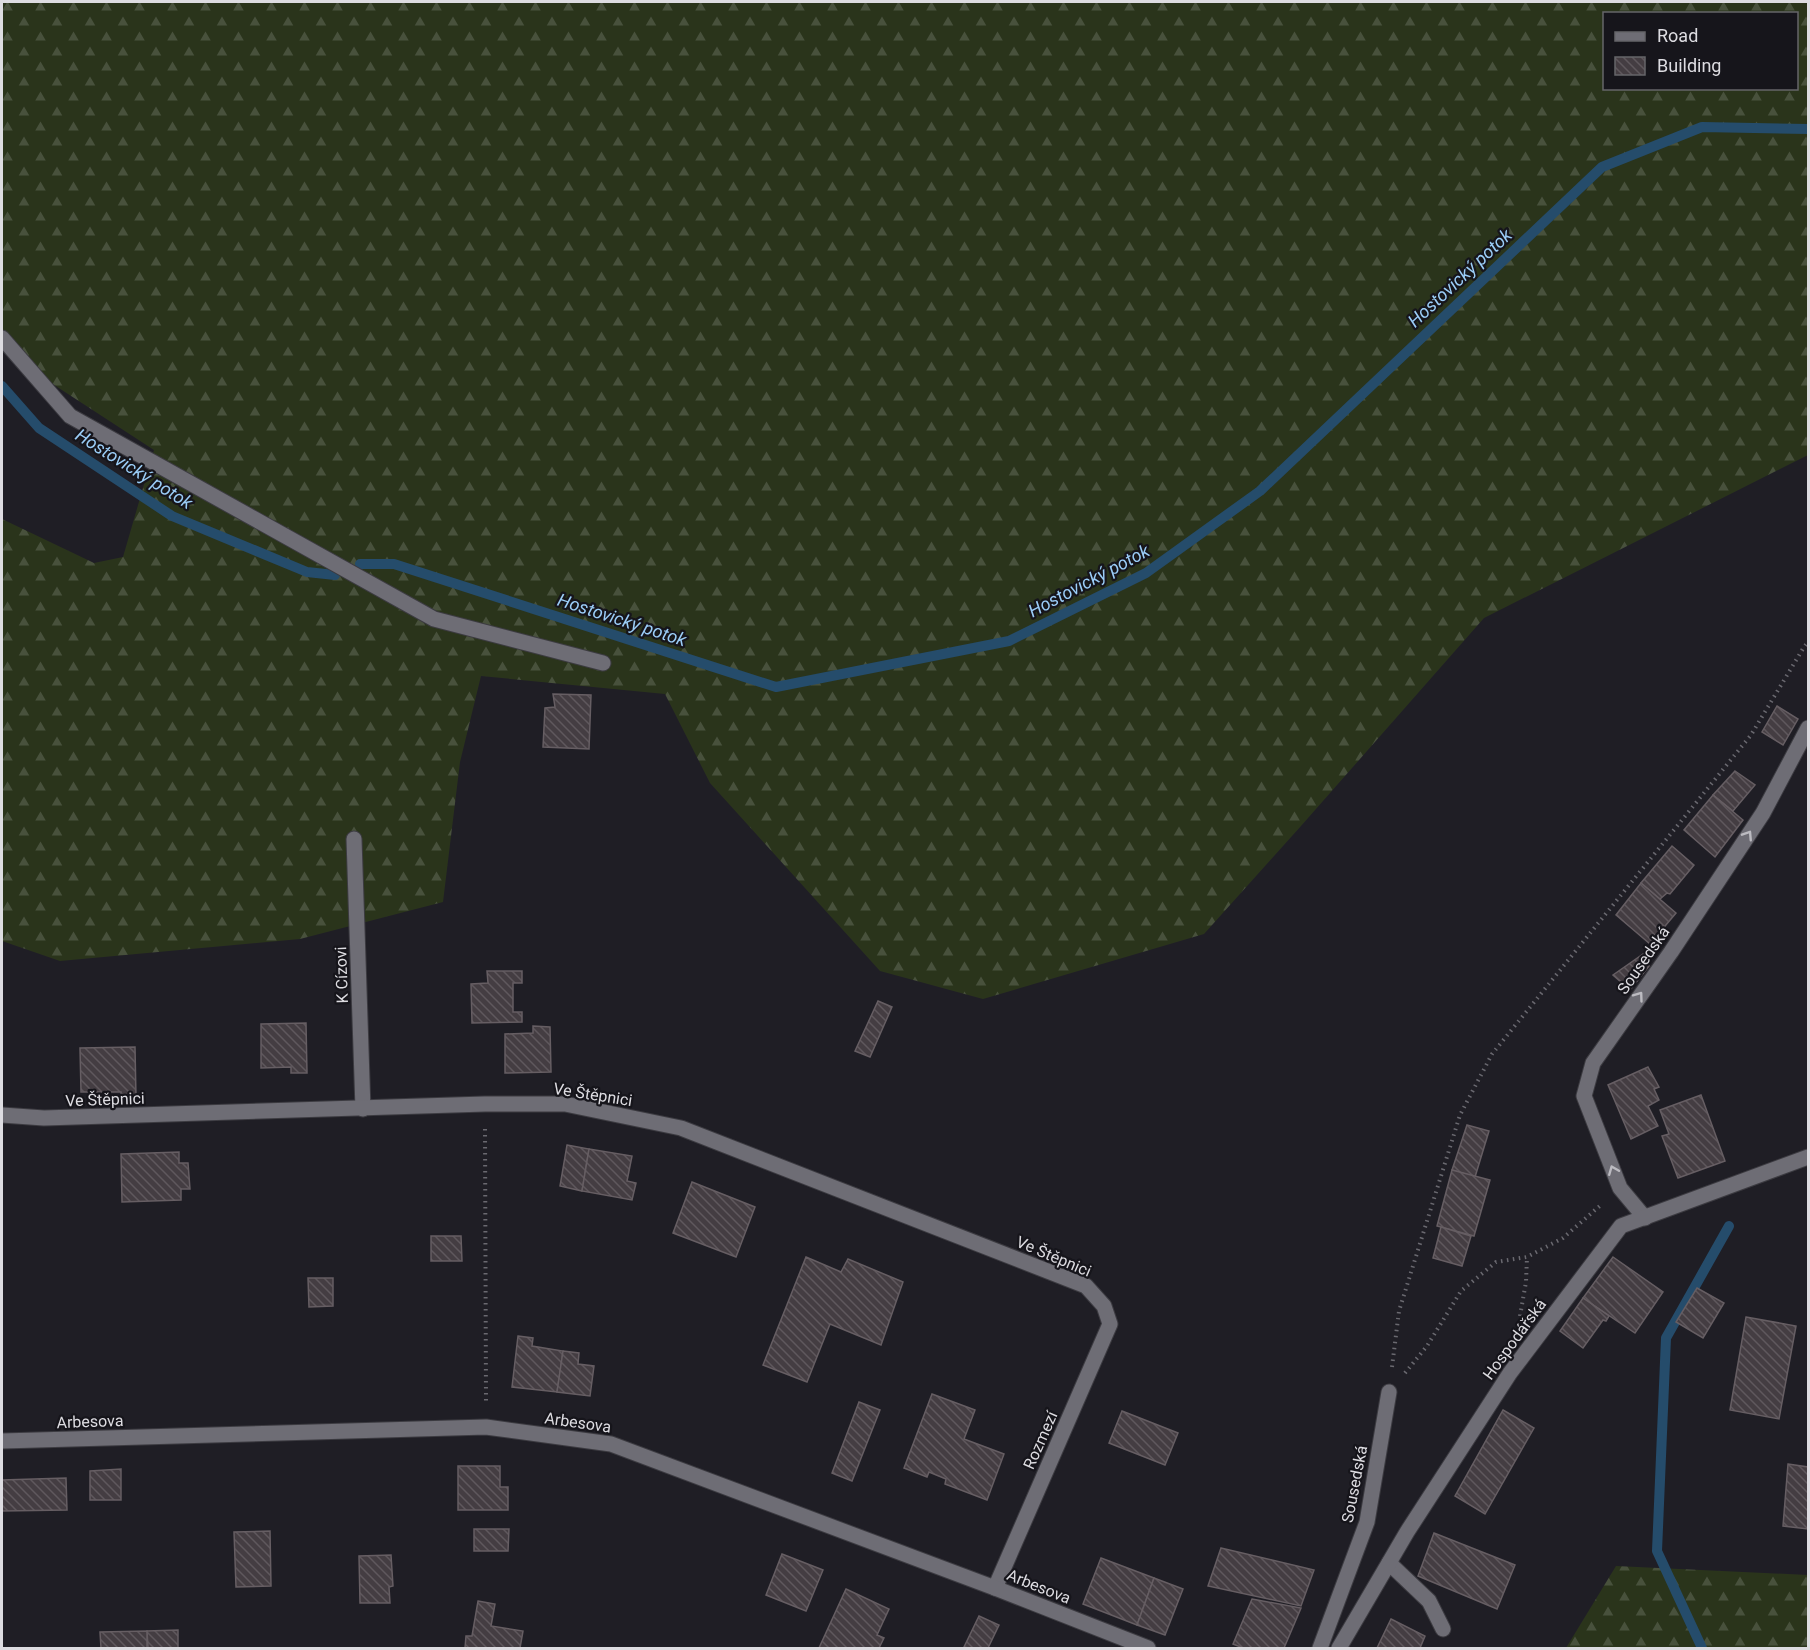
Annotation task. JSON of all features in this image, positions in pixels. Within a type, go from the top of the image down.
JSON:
[{"type":"street","points":[[2,338],[70,416],[434,619],[603,663]]},
{"type":"street","name":"Sousedská","points":[[1646,1218],[1620,1188],[1584,1096],[1593,1063],[1671,952],[1763,813],[1809,728]]},
{"type":"street","name":"K Cízovi","points":[[354,839],[363,1109]]},
{"type":"street","name":"Ve Štěpnici","points":[[2,1115],[44,1118],[485,1104],[565,1104],[681,1128],[1086,1286],[1104,1306]]},
{"type":"street","name":"Hospodářská","points":[[1340,1648],[1407,1532],[1510,1372],[1621,1226],[1809,1158]]},
{"type":"street","name":"Rozmezí","points":[[995,1588],[1110,1324],[1104,1306]]},
{"type":"street","name":"Sousedská","points":[[1320,1648],[1367,1522],[1389,1392]]},
{"type":"street","name":"Arbesova","points":[[2,1441],[486,1427],[611,1444],[1148,1648]]},
{"type":"street","points":[[1389,1563],[1429,1601],[1443,1629]]},
{"type":"path","points":[[1389,1392],[1399,1311],[1460,1115],[1492,1054],[1751,735],[1809,642]]},
{"type":"path","points":[[485,1104],[486,1427]]},
{"type":"path","points":[[1389,1392],[1427,1346],[1461,1291],[1496,1262],[1527,1257],[1563,1238],[1620,1188]]},
{"type":"green space","points":[[2,2],[1808,2],[1808,455],[1484,618],[1204,934],[983,999],[880,971],[710,783],[665,694],[481,676],[460,762],[443,902],[300,939],[60,961],[2,941],[2,519],[94,563],[123,557],[154,450],[2,351]]},
{"type":"green space","points":[[1616,1566],[1808,1575],[1808,1648],[1566,1648]]},
{"type":"building","points":[[553,694],[591,695],[589,749],[543,747],[545,708],[555,707]]},
{"type":"building","points":[[1777,706],[1798,719],[1783,745],[1762,732]]},
{"type":"building","points":[[1735,771],[1755,785],[1733,811],[1713,795]]},
{"type":"building","points":[[1713,795],[1743,820],[1715,857],[1684,830]]},
{"type":"building","points":[[1672,846],[1694,865],[1670,894],[1667,893],[1660,899],[1641,883]]},
{"type":"building","points":[[1641,883],[1676,913],[1650,944],[1616,915]]},
{"type":"building","points":[[1646,952],[1649,966],[1630,990],[1613,975]]},
{"type":"building","points":[[487,971],[522,971],[522,983],[513,983],[513,1012],[522,1012],[522,1022],[472,1023],[471,984],[488,983]]},
{"type":"building","points":[[878,1001],[892,1007],[870,1057],[855,1051]]},
{"type":"building","points":[[306,1023],[307,1073],[291,1073],[291,1067],[261,1068],[261,1024]]},
{"type":"building","points":[[533,1026],[550,1027],[551,1072],[505,1073],[505,1034],[533,1033]]},
{"type":"building","points":[[135,1047],[136,1097],[121,1097],[121,1092],[81,1092],[80,1048]]},
{"type":"building","points":[[1648,1067],[1659,1087],[1654,1089],[1659,1100],[1648,1106],[1658,1126],[1631,1139],[1608,1085]]},
{"type":"building","points":[[1701,1095],[1725,1161],[1678,1178],[1662,1136],[1669,1134],[1660,1110]]},
{"type":"building","points":[[1467,1125],[1489,1131],[1475,1177],[1452,1170]]},
{"type":"building","points":[[567,1145],[589,1149],[582,1191],[560,1186]]},
{"type":"building","points":[[589,1149],[632,1156],[627,1181],[636,1183],[632,1200],[582,1191]]},
{"type":"building","points":[[179,1152],[179,1163],[188,1163],[190,1189],[181,1189],[181,1200],[122,1202],[121,1154]]},
{"type":"building","points":[[1452,1170],[1490,1180],[1474,1236],[1437,1226]]},
{"type":"building","points":[[692,1182],[755,1207],[736,1257],[673,1233]]},
{"type":"building","points":[[1441,1227],[1471,1236],[1462,1266],[1433,1258]]},
{"type":"building","points":[[431,1236],[461,1236],[462,1261],[431,1261]]},
{"type":"building","points":[[806,1257],[841,1272],[848,1259],[903,1282],[881,1345],[830,1324],[807,1382],[763,1365]]},
{"type":"building","points":[[1613,1257],[1663,1292],[1635,1333],[1583,1298]]},
{"type":"building","points":[[308,1278],[333,1278],[333,1306],[309,1307]]},
{"type":"building","points":[[1697,1288],[1724,1303],[1703,1338],[1676,1322]]},
{"type":"building","points":[[1583,1298],[1609,1316],[1606,1321],[1603,1320],[1583,1348],[1560,1331]]},
{"type":"building","points":[[1746,1317],[1796,1326],[1779,1419],[1730,1410]]},
{"type":"building","points":[[518,1336],[533,1338],[532,1346],[563,1351],[557,1392],[512,1387]]},
{"type":"building","points":[[563,1351],[579,1353],[578,1364],[594,1366],[590,1396],[557,1392]]},
{"type":"building","points":[[932,1394],[975,1410],[964,1439],[1004,1454],[987,1500],[945,1484],[946,1479],[929,1472],[927,1477],[904,1468]]},
{"type":"building","points":[[859,1402],[880,1410],[852,1481],[832,1473]]},
{"type":"building","points":[[1503,1410],[1534,1428],[1485,1514],[1455,1496]]},
{"type":"building","points":[[1122,1411],[1178,1433],[1165,1465],[1109,1443]]},
{"type":"building","points":[[1788,1464],[1808,1467],[1808,1529],[1783,1526]]},
{"type":"building","points":[[458,1466],[500,1466],[500,1487],[508,1487],[508,1510],[458,1510]]},
{"type":"building","points":[[121,1469],[121,1500],[90,1500],[90,1471]]},
{"type":"building","points":[[66,1478],[67,1510],[2,1511],[2,1480]]},
{"type":"building","points":[[474,1529],[509,1529],[508,1551],[474,1551]]},
{"type":"building","points":[[270,1531],[271,1586],[236,1587],[234,1532]]},
{"type":"building","points":[[1434,1533],[1515,1565],[1497,1609],[1418,1576]]},
{"type":"building","points":[[1221,1548],[1314,1570],[1301,1606],[1208,1586]]},
{"type":"building","points":[[782,1554],[823,1570],[806,1611],[766,1595]]},
{"type":"building","points":[[391,1555],[393,1586],[389,1587],[390,1603],[360,1603],[359,1556]]},
{"type":"building","points":[[1101,1558],[1154,1578],[1137,1625],[1083,1604]]},
{"type":"building","points":[[1154,1578],[1183,1589],[1165,1635],[1137,1625]]},
{"type":"building","points":[[846,1589],[889,1609],[877,1635],[884,1638],[879,1648],[819,1648]]},
{"type":"building","points":[[1252,1599],[1301,1608],[1284,1648],[1243,1648],[1233,1644]]},
{"type":"building","points":[[478,1601],[495,1604],[491,1626],[523,1631],[520,1648],[465,1648],[466,1636],[472,1636]]},
{"type":"building","points":[[979,1616],[999,1625],[988,1648],[964,1647]]},
{"type":"building","points":[[1391,1619],[1425,1636],[1420,1648],[1377,1648]]},
{"type":"building","points":[[178,1630],[178,1648],[148,1648],[147,1631]]},
{"type":"building","points":[[147,1631],[147,1648],[101,1648],[100,1632]]},
{"type":"waterway","name":"Hostovický potok","points":[[360,564],[394,564],[776,687],[1009,641],[1146,573],[1260,491],[1602,167],[1702,127],[1808,129]]},
{"type":"waterway","name":"Hostovický potok","points":[[2,386],[39,428],[172,516],[307,572],[335,575]]},
{"type":"waterway","points":[[1702,1648],[1657,1551],[1666,1338],[1729,1226]]}]
